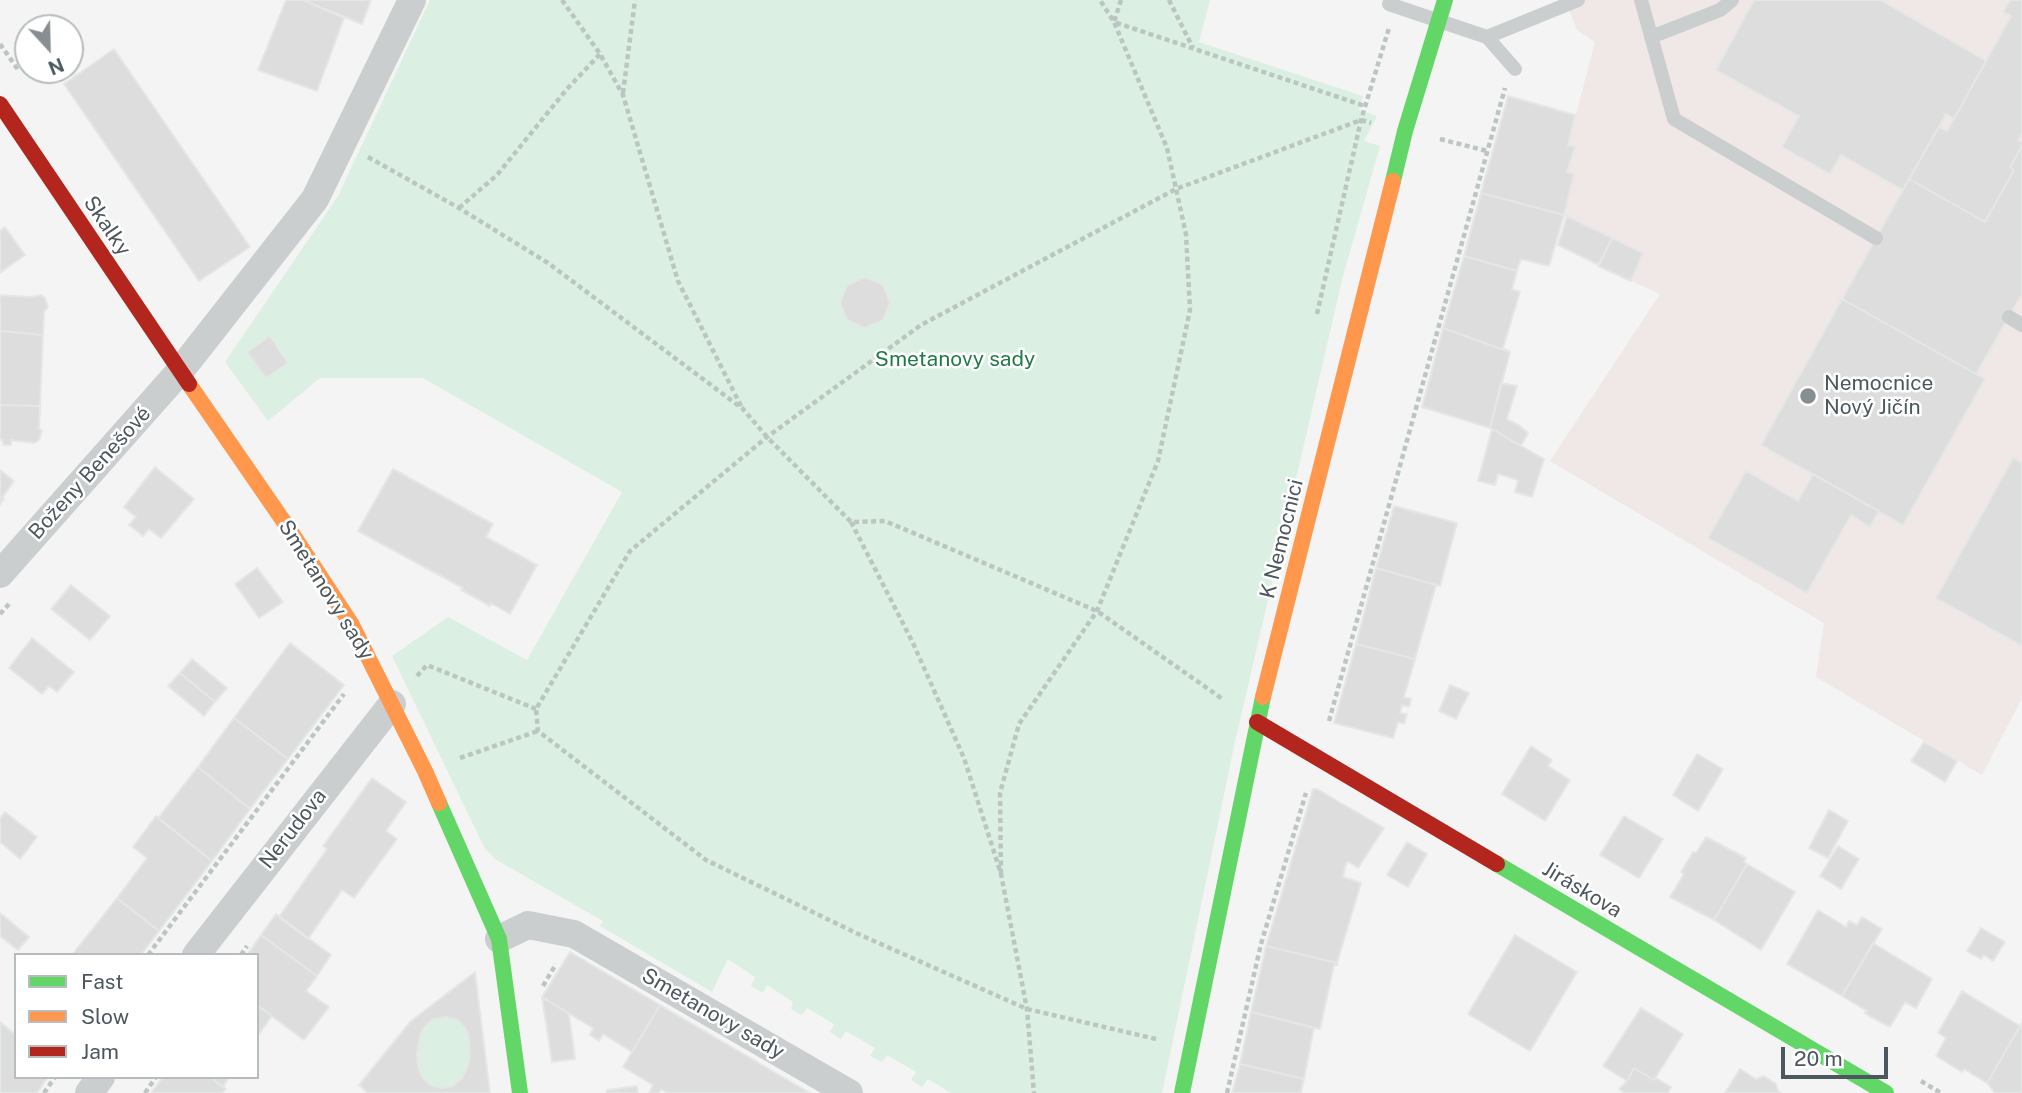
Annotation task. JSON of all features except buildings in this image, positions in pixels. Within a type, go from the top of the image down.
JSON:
[{"type":"street","points":[[180,371],[316,199],[412,0]]},
{"type":"street","name":"K Nemocnici","points":[[1182,1093],[1257,722],[1405,131],[1446,0]]},
{"type":"street","name":"Skalky","points":[[0,104],[180,371]]},
{"type":"street","name":"Boženy Benešové","points":[[0,574],[180,371]]},
{"type":"street","name":"Smetanovy sady","points":[[180,371],[352,625],[425,771],[499,939],[528,925],[574,934],[849,1093]]},
{"type":"street","name":"Nerudova","points":[[198,953],[392,705]]},
{"type":"street","name":"Jiráskova","points":[[1257,722],[1886,1093]]},
{"type":"street","points":[[499,939],[520,1093]]},
{"type":"lane","points":[[1487,37],[1578,0]]},
{"type":"lane","points":[[1642,0],[1674,119],[1876,238]]},
{"type":"lane","points":[[1651,37],[1720,10],[1732,0]]},
{"type":"lane","points":[[1389,4],[1487,37],[1513,66]]},
{"type":"lane","points":[[2008,317],[2022,325]]},
{"type":"path","points":[[562,0],[600,54],[623,95],[678,281],[743,409]]},
{"type":"path","points":[[623,95],[635,0]]},
{"type":"path","points":[[1001,874],[1000,793],[1019,724],[1097,611],[1158,461],[1190,310],[1186,234],[1167,148],[1114,22],[1100,0]]},
{"type":"path","points":[[1114,22],[1121,0]]},
{"type":"path","points":[[1169,0],[1193,48]]},
{"type":"path","points":[[1114,22],[1365,106]]},
{"type":"path","points":[[459,208],[497,175],[567,89],[600,54]]},
{"type":"path","points":[[1227,1093],[1261,944],[1318,758],[1513,66]]},
{"type":"path","points":[[1191,1047],[1027,1009],[856,933],[706,860],[538,731],[536,709],[630,551],[767,437],[921,325],[1176,189],[1361,120],[1487,151]]},
{"type":"path","points":[[343,143],[459,208],[548,263],[743,409],[851,522],[913,643],[964,758],[1001,874],[1027,1009],[1034,1093]]},
{"type":"path","points":[[851,522],[885,521],[1097,611],[1257,722]]},
{"type":"path","points":[[392,705],[427,665],[536,709]]},
{"type":"path","points":[[150,953],[351,685]]},
{"type":"path","points":[[455,759],[538,731]]},
{"type":"shaded area","name":"Nemocnice Nový Jičín","points":[[1565,0],[2022,0],[2022,698],[1982,775],[1816,677],[1824,623],[1550,461],[1660,294],[1558,245],[1567,217],[1564,215],[1574,174],[1567,172],[1575,148],[1568,145],[1595,42],[1577,30]]},
{"type":"green space","name":"Smetanovy sady","points":[[430,0],[1210,0],[1199,42],[1363,96],[1359,110],[1377,116],[1364,141],[1380,146],[1343,276],[1235,742],[1162,1093],[951,1093],[928,1079],[922,1087],[911,1080],[916,1072],[887,1055],[882,1062],[870,1056],[875,1048],[846,1031],[841,1039],[830,1032],[834,1024],[807,1008],[802,1015],[791,1009],[793,1002],[767,985],[763,993],[751,986],[755,977],[728,959],[712,992],[600,926],[603,921],[495,859],[484,847],[392,656],[448,617],[527,660],[622,492],[423,378],[320,378],[268,421],[225,362],[338,196]]},
{"type":"green space","points":[[446,1017],[457,1020],[465,1028],[470,1049],[467,1068],[462,1078],[453,1086],[442,1088],[430,1085],[422,1077],[417,1053],[425,1026],[434,1019]]},
{"type":"traffic: fast","points":[[1393,181],[1405,131],[1445,0]]},
{"type":"traffic: fast","points":[[1182,1093],[1263,697]]},
{"type":"traffic: fast","points":[[439,803],[499,939],[520,1093]]},
{"type":"traffic: fast","points":[[1497,864],[1886,1093]]},
{"type":"traffic: slow","points":[[1263,697],[1393,181]]},
{"type":"traffic: slow","points":[[189,384],[352,625],[439,803]]},
{"type":"traffic: jam","points":[[0,104],[189,384]]},
{"type":"traffic: jam","points":[[1257,722],[1497,864]]},
{"type":"place","name":"Nemocnice Nový Jičín","points":[[1808,396]]}]
